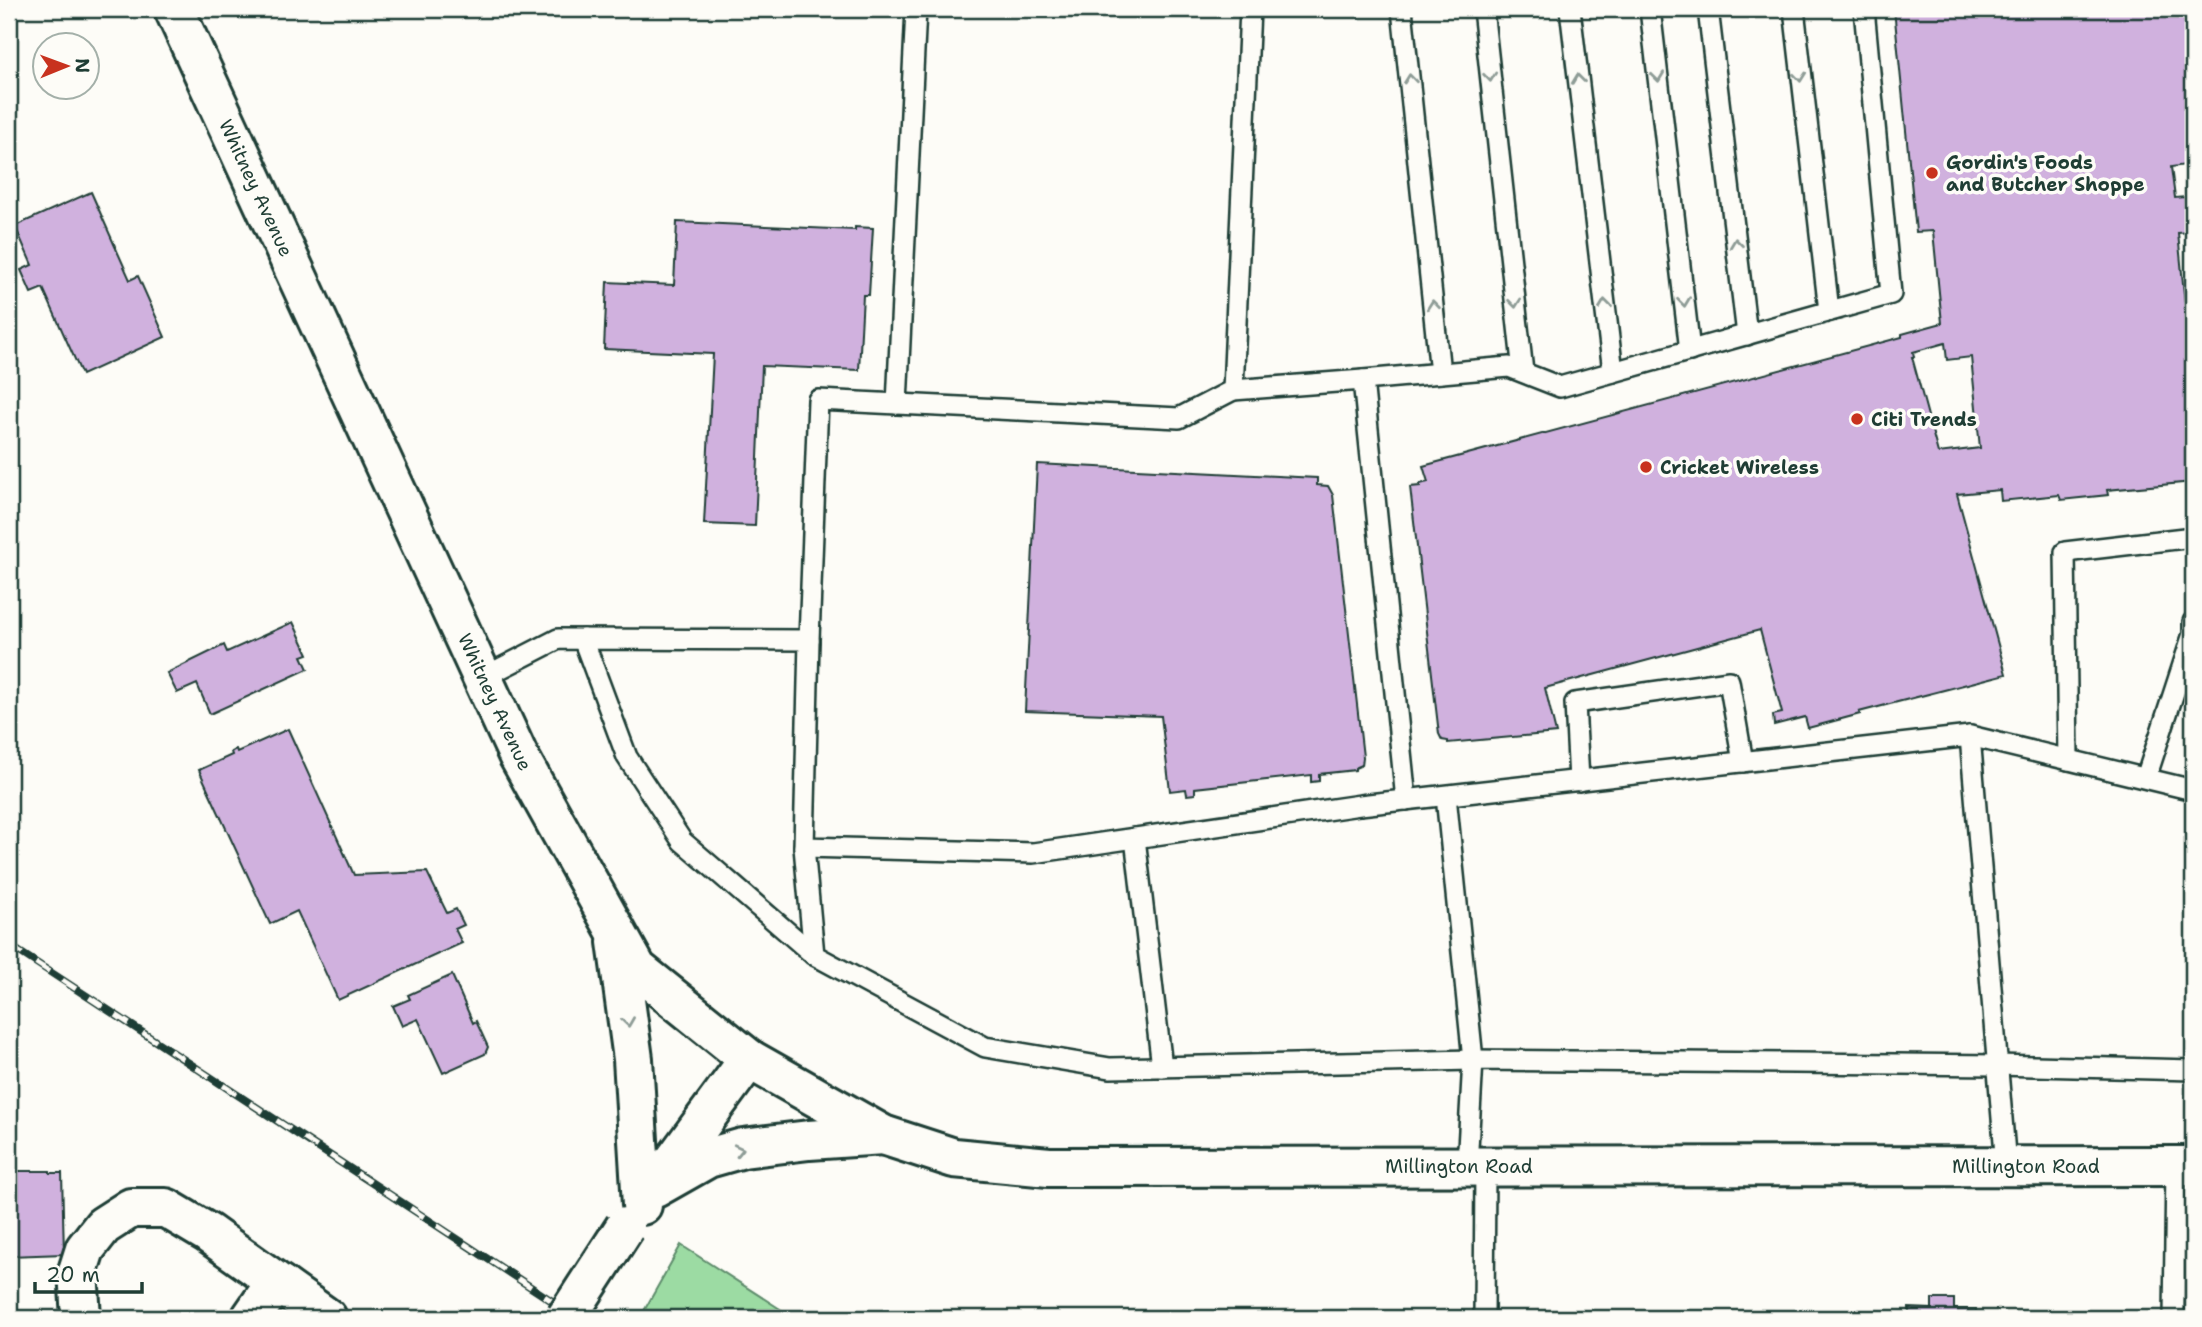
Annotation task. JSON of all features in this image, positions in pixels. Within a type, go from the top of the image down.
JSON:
[{"type":"main road","name":"Whitney Avenue","points":[[174,9],[518,755],[637,969],[749,1059]]},
{"type":"main road","points":[[615,930],[633,1059],[641,1207]]},
{"type":"main road","points":[[566,1318],[641,1207],[749,1059]]},
{"type":"main road","name":"Millington Road","points":[[749,1059],[883,1135],[954,1158],[1049,1167],[2185,1166]]},
{"type":"main road","points":[[641,1207],[708,1158],[743,1148],[883,1135]]},
{"type":"main road","points":[[81,1318],[78,1271],[85,1249],[103,1226],[131,1208],[166,1208],[208,1233],[327,1318]]},
{"type":"main road","points":[[251,1318],[269,1292],[281,1285]]},
{"type":"lane","points":[[897,404],[916,9]]},
{"type":"lane","points":[[1233,390],[1250,9]]},
{"type":"lane","points":[[1402,9],[1440,373]]},
{"type":"lane","points":[[1483,9],[1522,372]]},
{"type":"lane","points":[[1570,9],[1613,372]]},
{"type":"lane","points":[[1650,9],[1690,351]]},
{"type":"lane","points":[[1708,9],[1747,335]]},
{"type":"lane","points":[[1794,9],[1829,312]]},
{"type":"lane","points":[[814,955],[804,847],[818,400],[1179,418],[1233,390],[1509,367],[1560,387],[1891,295],[1864,9]]},
{"type":"lane","points":[[1363,380],[1406,800]]},
{"type":"lane","points":[[2068,760],[2065,552],[2193,537]]},
{"type":"lane","points":[[2146,779],[2193,634],[2193,622]]},
{"type":"lane","points":[[482,678],[558,639],[809,640]]},
{"type":"lane","points":[[583,639],[627,757],[682,841],[814,955],[985,1047],[1110,1068],[1473,1060],[1998,1065],[2193,1070]]},
{"type":"lane","points":[[1578,781],[1575,703],[1729,681],[1743,762]]},
{"type":"lane","points":[[804,847],[1033,853],[1406,800],[1970,736],[2193,790]]},
{"type":"lane","points":[[1970,736],[2006,1166]]},
{"type":"lane","points":[[1446,796],[1473,1060],[1484,1318]]},
{"type":"lane","points":[[1135,838],[1162,1067]]},
{"type":"lane","points":[[2174,1318],[2185,1166]]},
{"type":"green space","points":[[681,1245],[794,1318],[640,1318]]},
{"type":"building","points":[[1894,9],[2191,9],[2193,164],[2171,167],[2175,198],[2185,197],[2189,232],[2178,233],[2186,314],[2193,313],[2193,482],[2107,490],[2108,495],[2061,500],[2059,495],[2001,501],[2000,490],[1957,494],[2006,674],[1808,728],[1805,717],[1774,725],[1773,715],[1782,713],[1760,630],[1545,688],[1556,733],[1448,743],[1442,740],[1439,734],[1410,487],[1428,482],[1423,466],[1902,337],[1902,334],[1942,323],[1933,231],[1916,232]],"holes":[[[1945,343],[1947,360],[1971,357],[1980,448],[1938,453],[1912,357],[1913,352]]]},
{"type":"building","points":[[91,192],[130,280],[138,276],[165,337],[82,375],[43,288],[31,293],[21,270],[32,265],[15,226]]},
{"type":"building","points":[[677,222],[855,230],[855,227],[873,228],[869,295],[863,295],[859,370],[762,366],[755,526],[704,524],[713,354],[604,349],[607,282],[674,285]]},
{"type":"building","points":[[1037,464],[1317,478],[1317,485],[1328,486],[1333,495],[1362,765],[1355,770],[1319,774],[1319,781],[1311,782],[1311,775],[1195,788],[1195,794],[1187,795],[1186,789],[1170,791],[1161,716],[1025,711]]},
{"type":"building","points":[[293,622],[308,654],[302,656],[308,669],[210,714],[197,684],[177,693],[167,673],[224,645],[227,652]]},
{"type":"building","points":[[288,729],[354,875],[427,872],[447,913],[456,909],[464,925],[455,929],[462,943],[338,1000],[297,911],[270,924],[199,770],[232,755],[231,752],[236,749],[237,752]]},
{"type":"building","points":[[452,975],[473,1023],[476,1021],[488,1047],[485,1054],[443,1073],[418,1019],[402,1026],[393,1006],[410,999],[408,995]]},
{"type":"building","points":[[9,1171],[62,1173],[64,1254],[9,1256]]},
{"type":"building","points":[[1932,1299],[1954,1299],[1954,1309],[1976,1309],[1976,1318],[1909,1318],[1909,1308],[1932,1309]]},
{"type":"railway","points":[[9,945],[578,1318]]},
{"type":"place","name":"Gordin's Foods and Butcher Shoppe","points":[[1932,173]]},
{"type":"place","name":"Citi Trends","points":[[1857,419]]},
{"type":"place","name":"Cricket Wireless","points":[[1646,467]]}]
